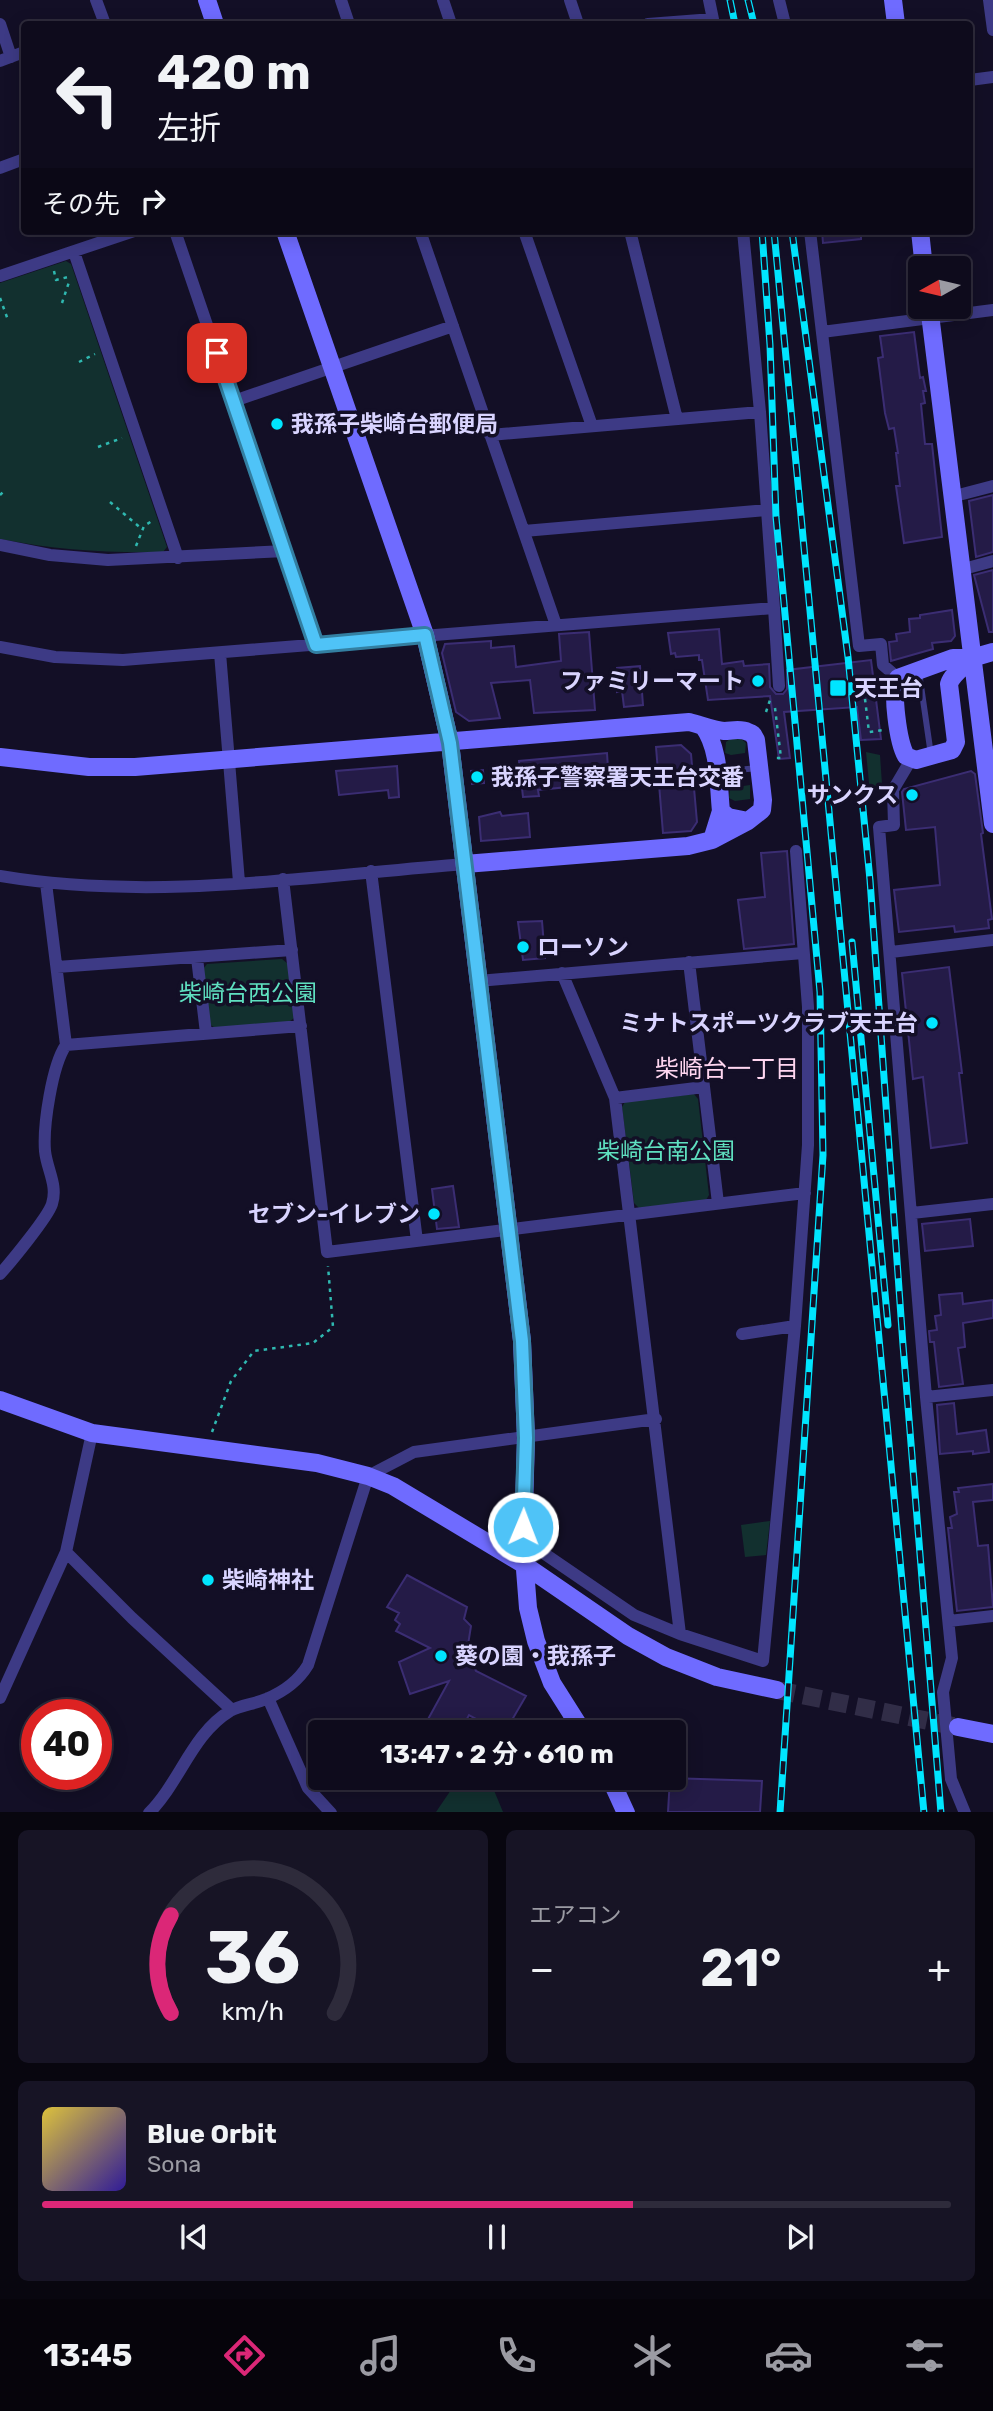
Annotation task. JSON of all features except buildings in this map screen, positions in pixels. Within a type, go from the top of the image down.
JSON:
[{"type":"street","points":[[96,0],[102,21]]},
{"type":"street","points":[[206,0],[214,21]]},
{"type":"street","points":[[341,0],[348,21]]},
{"type":"street","points":[[443,0],[451,21]]},
{"type":"street","points":[[570,0],[577,21]]},
{"type":"street","points":[[709,0],[713,21]]},
{"type":"street","points":[[779,0],[784,21]]},
{"type":"street","points":[[893,0],[896,21]]},
{"type":"street","points":[[989,0],[993,30]]},
{"type":"street","points":[[0,24],[6,59]]},
{"type":"street","points":[[973,80],[993,77]]},
{"type":"street","points":[[0,168],[21,160]]},
{"type":"street","points":[[0,276],[122,235]]},
{"type":"street","points":[[176,235],[316,645]]},
{"type":"street","points":[[286,235],[425,635],[450,743],[522,1341],[526,1438],[523,1564],[528,1608],[542,1658],[552,1682],[576,1720]]},
{"type":"street","points":[[421,235],[555,625]]},
{"type":"street","points":[[525,235],[592,426]]},
{"type":"street","points":[[631,235],[677,419]]},
{"type":"street","points":[[743,235],[760,412],[779,686]]},
{"type":"street","points":[[810,235],[859,646],[881,644],[883,665],[898,677]]},
{"type":"street","points":[[921,235],[923,256]]},
{"type":"street","points":[[74,251],[178,558]]},
{"type":"street","points":[[971,311],[993,310]]},
{"type":"street","points":[[821,332],[908,316]]},
{"type":"street","points":[[931,319],[960,570],[988,746],[993,824]]},
{"type":"street","points":[[234,401],[453,326]]},
{"type":"street","points":[[490,435],[760,412]]},
{"type":"street","points":[[951,497],[993,486]]},
{"type":"street","points":[[524,531],[767,510]]},
{"type":"street","points":[[0,545],[50,555],[108,560],[285,551]]},
{"type":"street","points":[[960,570],[993,561]]},
{"type":"street","points":[[0,648],[96,660],[219,653],[774,608]]},
{"type":"street","points":[[972,658],[953,676],[949,684],[955,747],[931,757],[906,756],[900,740],[894,686],[898,677],[953,658],[972,658],[993,652]]},
{"type":"street","points":[[219,653],[239,882]]},
{"type":"street","points":[[0,758],[89,767],[135,767],[689,722],[723,731],[746,730],[756,740],[765,763],[762,810],[748,821],[712,840],[688,846],[177,887],[103,887],[0,876]]},
{"type":"street","points":[[702,726],[709,734],[714,750],[721,811],[712,840]]},
{"type":"street","points":[[714,750],[718,735],[723,731]]},
{"type":"street","points":[[912,758],[893,790],[894,825],[879,827],[926,1397],[949,1621],[951,1658],[943,1692],[951,1779],[965,1812]]},
{"type":"street","points":[[721,811],[737,821],[748,821]]},
{"type":"street","points":[[523,1544],[539,1550],[634,1615],[680,1634],[763,1661],[795,1326],[808,1145],[808,1021],[796,851]]},
{"type":"street","points":[[371,871],[417,1241]]},
{"type":"street","points":[[284,879],[327,1252],[806,1193]]},
{"type":"street","points":[[0,1274],[52,1207],[55,1189],[45,1151],[48,1106],[59,1056],[66,1045],[46,883]]},
{"type":"street","points":[[891,952],[993,940]]},
{"type":"street","points":[[57,967],[292,950]]},
{"type":"street","points":[[478,981],[803,953]]},
{"type":"street","points":[[197,958],[206,1033]]},
{"type":"street","points":[[689,962],[718,1203]]},
{"type":"street","points":[[562,973],[615,1098],[680,1634]]},
{"type":"street","points":[[66,1045],[301,1026]]},
{"type":"street","points":[[615,1098],[704,1087]]},
{"type":"street","points":[[912,1213],[993,1204]]},
{"type":"street","points":[[742,1334],[795,1326]]},
{"type":"street","points":[[926,1397],[993,1390]]},
{"type":"street","points":[[0,1400],[92,1433],[317,1463],[368,1476],[393,1486],[523,1564],[628,1636],[666,1657],[718,1676],[777,1690]]},
{"type":"street","points":[[149,1812],[163,1799],[207,1728],[232,1710],[268,1698],[300,1678],[309,1665],[368,1476],[414,1452],[656,1419]]},
{"type":"street","points":[[0,1698],[66,1552],[92,1433]]},
{"type":"street","points":[[66,1552],[132,1618],[232,1710]]},
{"type":"street","points":[[949,1621],[993,1616]]},
{"type":"street","points":[[268,1698],[308,1788],[331,1812]]},
{"type":"street","points":[[958,1727],[993,1734]]},
{"type":"street","points":[[616,1790],[626,1812]]},
{"type":"lane","points":[[919,669],[931,757]]},
{"type":"lane","points":[[717,773],[765,763]]},
{"type":"path","points":[[50,259],[57,280],[71,276],[62,303]]},
{"type":"path","points":[[0,299],[8,320]]},
{"type":"path","points":[[79,362],[102,351]]},
{"type":"path","points":[[98,447],[135,433]]},
{"type":"path","points":[[0,495],[6,489]]},
{"type":"path","points":[[110,502],[142,529]]},
{"type":"path","points":[[133,559],[144,526],[164,515]]},
{"type":"path","points":[[766,712],[768,702],[779,686]]},
{"type":"path","points":[[865,699],[869,732],[887,730]]},
{"type":"path","points":[[765,763],[781,758],[775,708]]},
{"type":"path","points":[[205,1449],[232,1381],[254,1351],[313,1343],[333,1327],[327,1252]]},
{"type":"green space","points":[[66,261],[71,264],[167,547],[163,552],[81,550],[0,539],[0,283]]},
{"type":"green space","points":[[740,738],[746,743],[745,753],[725,753],[726,742]]},
{"type":"green space","points":[[866,752],[880,755],[882,784],[870,793]]},
{"type":"green space","points":[[750,785],[750,799],[735,801],[729,798],[730,788]]},
{"type":"green space","name":"柴崎台西公園","points":[[282,959],[288,964],[294,1018],[289,1022],[215,1028],[208,1023],[203,969],[207,964]]},
{"type":"green space","name":"柴崎台南公園","points":[[694,1094],[698,1099],[709,1195],[706,1200],[639,1208],[634,1203],[622,1107],[625,1102]]},
{"type":"green space","points":[[770,1521],[766,1555],[745,1557],[741,1525]]},
{"type":"green space","points":[[451,1790],[494,1790],[503,1812],[436,1812]]},
{"type":"tunnel","points":[[777,1690],[958,1727]]},
{"type":"railway","points":[[730,0],[734,21]]},
{"type":"railway","points":[[748,0],[753,21]]},
{"type":"railway","points":[[762,235],[770,345],[776,517],[820,992],[823,1155],[780,1812]]},
{"type":"railway","points":[[774,235],[924,1812]]},
{"type":"railway","points":[[793,235],[848,657],[870,880],[903,1345],[941,1812]]},
{"type":"railway","points":[[852,942],[888,1325]]},
{"type":"place","name":"我孫子柴崎台郵便局","points":[[277,424]]},
{"type":"place","name":"ファミリーマート","points":[[758,681]]},
{"type":"place","name":"天王台","points":[[838,688]]},
{"type":"place","name":"我孫子警察署天王台交番","points":[[477,777]]},
{"type":"place","name":"サンクス","points":[[912,795]]},
{"type":"place","name":"ローソン","points":[[523,947]]},
{"type":"place","name":"ミナトスポーツクラブ天王台","points":[[932,1023]]},
{"type":"place","name":"セブン-イレブン","points":[[434,1214]]},
{"type":"place","name":"柴崎神社","points":[[208,1580]]},
{"type":"place","name":"葵の園・我孫子","points":[[441,1656]]},
{"type":"district","name":"柴崎台一丁目","points":[[727,1069]]},
{"type":"route","points":[[217,353],[316,645],[425,635],[450,743],[522,1341],[526,1438],[523,1527]]}]
